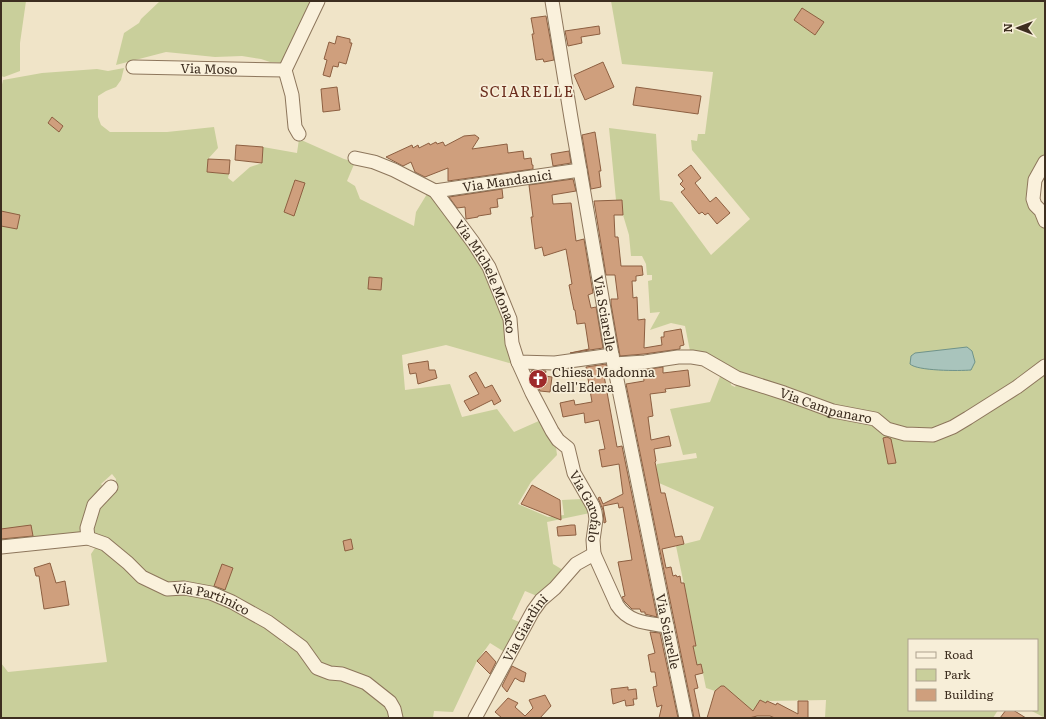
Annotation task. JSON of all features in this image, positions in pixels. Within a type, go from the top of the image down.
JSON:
[{"type":"street","points":[[299,134],[296,127],[292,95],[285,70],[318,1]]},
{"type":"street","name":"Via Sciarelle","points":[[552,1],[613,359],[686,718]]},
{"type":"street","name":"Via Moso","points":[[133,67],[285,70]]},
{"type":"street","name":"Via Michele Monaco","points":[[355,158],[374,162],[394,170],[435,191],[473,242],[489,267],[510,319],[512,343],[518,362]]},
{"type":"street","points":[[1045,162],[1034,180],[1033,199],[1041,211],[1045,221]]},
{"type":"street","name":"Via Mandanici","points":[[435,191],[580,170]]},
{"type":"street","name":"Via Campanaro","points":[[613,359],[645,362],[678,357],[704,359],[737,378],[833,411],[875,419],[887,429],[905,434],[940,433],[953,427],[1017,387],[1045,366]]},
{"type":"street","points":[[518,362],[555,363],[613,359]]},
{"type":"street","name":"Via Garofalo","points":[[518,362],[552,431],[558,440],[568,448],[574,473],[593,506],[596,519],[593,540],[594,554],[617,605],[622,612],[630,618],[642,622],[667,626]]},
{"type":"street","points":[[88,538],[87,528],[94,505],[111,487]]},
{"type":"street","name":"Via Partinico","points":[[1,547],[88,538],[105,544],[142,577],[167,589],[184,588],[211,593],[232,602],[262,619],[302,647],[317,668],[330,673],[342,674],[366,683],[390,702],[394,709],[396,718]]},
{"type":"street","name":"Via Giardini","points":[[475,718],[532,611],[576,564],[594,554]]},
{"type":"green space","points":[[1,1],[26,1],[20,43],[20,71],[4,77],[1,76]]},
{"type":"green space","points":[[160,1],[315,1],[285,63],[270,62],[242,56],[215,57],[166,52],[116,65],[124,33],[139,23],[141,19]]},
{"type":"green space","points":[[611,1],[1045,1],[1045,158],[1032,177],[1038,211],[1045,228],[1045,361],[939,431],[907,431],[833,408],[738,375],[690,351],[685,326],[671,323],[650,330],[660,312],[650,313],[648,281],[652,280],[652,275],[647,275],[646,264],[642,256],[631,256],[629,235],[623,215],[622,200],[616,200],[609,128],[656,134],[660,200],[672,202],[711,255],[750,219],[692,150],[691,140],[697,141],[698,134],[705,134],[713,72],[622,64]]},
{"type":"green space","points":[[124,68],[121,80],[116,87],[98,96],[98,117],[101,125],[110,132],[167,132],[214,127],[218,148],[208,159],[207,172],[229,174],[228,178],[233,182],[250,167],[262,163],[263,147],[297,153],[299,139],[344,159],[355,162],[347,181],[355,186],[360,199],[414,226],[416,212],[427,194],[434,195],[487,268],[508,319],[513,364],[446,345],[402,355],[405,390],[450,384],[462,417],[497,409],[514,432],[541,420],[555,439],[557,455],[531,482],[518,504],[548,517],[564,515],[562,500],[582,499],[590,513],[547,522],[553,564],[563,570],[537,596],[525,591],[512,619],[522,623],[506,653],[490,643],[477,661],[453,712],[434,711],[433,718],[399,718],[398,709],[329,669],[271,620],[146,576],[93,533],[91,529],[100,506],[115,488],[116,479],[112,474],[101,484],[105,489],[91,504],[78,536],[1,542],[1,89],[3,80],[42,73],[97,69],[108,71]]},
{"type":"green space","points":[[1045,370],[1045,718],[1032,711],[1038,711],[1038,639],[908,639],[908,711],[997,711],[993,718],[825,718],[826,700],[767,701],[755,713],[721,686],[715,691],[706,688],[701,664],[689,667],[689,660],[696,658],[692,646],[696,645],[693,631],[687,632],[692,622],[690,614],[683,615],[688,604],[676,546],[700,540],[714,507],[659,483],[656,466],[657,464],[697,458],[696,453],[683,455],[670,409],[710,402],[721,374],[730,377],[731,385],[735,387],[739,380],[933,437]]},
{"type":"green space","points":[[103,547],[177,594],[210,596],[276,631],[281,642],[293,645],[341,677],[381,698],[393,718],[1,718],[1,663],[8,672],[107,662],[91,554],[95,548]]},
{"type":"water","points":[[967,347],[972,351],[975,362],[971,370],[929,369],[910,364],[911,356],[915,353]]},
{"type":"building","points":[[802,8],[824,22],[815,35],[794,20]]},
{"type":"building","points":[[546,16],[554,60],[544,62],[543,59],[536,60],[531,18]]},
{"type":"building","points":[[599,26],[600,34],[581,37],[582,43],[568,46],[565,31]]},
{"type":"building","points":[[337,36],[350,39],[350,43],[352,43],[346,64],[339,62],[338,67],[333,66],[330,77],[323,75],[327,60],[324,59],[329,42],[335,44]]},
{"type":"building","points":[[603,62],[614,87],[585,100],[574,75]]},
{"type":"building","points":[[337,87],[340,110],[323,112],[321,89]]},
{"type":"building","points":[[636,87],[701,96],[698,114],[633,105]]},
{"type":"building","points":[[52,117],[63,126],[59,132],[48,123]]},
{"type":"building","points":[[595,132],[601,171],[599,171],[601,187],[591,189],[582,135]]},
{"type":"building","points":[[475,135],[479,138],[472,149],[507,144],[508,153],[523,151],[524,159],[531,158],[533,169],[448,181],[448,168],[425,177],[415,172],[411,162],[403,166],[386,157],[412,145],[413,148],[418,145],[419,148],[429,143],[430,145],[436,142],[437,144],[443,142],[445,146],[464,136]]},
{"type":"building","points":[[236,145],[263,147],[262,163],[235,160]]},
{"type":"building","points":[[569,151],[571,163],[553,166],[551,154]]},
{"type":"building","points":[[208,159],[230,160],[229,174],[207,172]]},
{"type":"building","points":[[691,165],[701,178],[695,183],[710,202],[716,197],[730,213],[717,224],[708,213],[705,215],[702,212],[699,214],[681,192],[685,189],[680,184],[683,181],[678,175]]},
{"type":"building","points":[[573,179],[576,191],[552,195],[553,204],[571,203],[576,241],[584,239],[593,293],[588,295],[591,308],[596,307],[603,348],[570,353],[589,349],[585,323],[577,324],[569,285],[572,284],[566,249],[544,256],[542,247],[535,249],[529,185]]},
{"type":"building","points":[[295,180],[305,183],[294,216],[284,212]]},
{"type":"building","points":[[502,189],[503,198],[497,199],[498,207],[490,208],[491,214],[466,219],[465,207],[457,208],[449,197]]},
{"type":"building","points":[[622,200],[623,215],[614,215],[615,237],[618,237],[621,266],[642,266],[643,275],[636,276],[636,281],[632,281],[633,298],[637,297],[638,320],[645,319],[644,348],[662,345],[661,337],[664,337],[664,332],[681,329],[684,345],[680,346],[680,349],[620,356],[611,304],[611,299],[618,299],[615,275],[606,275],[594,201]]},
{"type":"building","points":[[1,211],[20,215],[17,229],[1,226]]},
{"type":"building","points":[[369,277],[382,278],[381,290],[368,289]]},
{"type":"building","points":[[428,361],[429,370],[435,370],[437,378],[418,384],[416,373],[410,374],[408,364]]},
{"type":"building","points":[[606,364],[607,369],[603,370],[617,447],[622,446],[657,617],[645,614],[645,612],[641,612],[640,609],[632,609],[622,597],[625,596],[618,562],[632,560],[623,507],[619,508],[618,503],[603,506],[606,522],[604,523],[603,510],[598,498],[600,497],[603,504],[623,494],[619,464],[602,467],[599,450],[605,449],[599,420],[585,423],[584,413],[563,417],[560,403],[574,400],[575,405],[592,402],[586,367]]},
{"type":"building","points":[[663,367],[663,373],[688,370],[690,386],[665,389],[666,392],[650,394],[653,416],[648,417],[651,440],[669,436],[671,446],[654,449],[655,462],[661,493],[665,493],[675,537],[682,536],[684,544],[662,549],[666,568],[671,567],[673,576],[680,576],[681,583],[684,583],[696,646],[693,646],[697,665],[701,664],[703,673],[695,675],[698,688],[694,689],[700,718],[694,718],[626,384],[644,381],[643,370]]},
{"type":"building","points":[[532,370],[546,371],[545,376],[552,377],[550,392],[540,391],[531,372]]},
{"type":"building","points":[[476,372],[485,388],[492,385],[501,401],[494,405],[492,400],[470,411],[464,401],[479,394],[469,376]]},
{"type":"building","points":[[887,437],[891,439],[896,463],[888,464],[883,438]]},
{"type":"building","points":[[532,485],[560,500],[561,520],[521,504]]},
{"type":"building","points":[[31,525],[33,536],[1,539],[1,529]]},
{"type":"building","points":[[575,525],[576,535],[558,536],[557,527]]},
{"type":"building","points":[[351,539],[353,549],[345,551],[343,541]]},
{"type":"building","points":[[50,563],[56,583],[65,581],[69,605],[44,609],[39,576],[36,576],[34,568]]},
{"type":"building","points":[[222,564],[233,568],[225,590],[214,586]]},
{"type":"building","points":[[650,632],[660,633],[678,718],[659,718],[662,705],[657,707],[653,687],[657,686],[655,672],[651,672],[648,655],[655,653]]},
{"type":"building","points":[[486,651],[496,662],[490,674],[477,661]]},
{"type":"building","points":[[512,666],[526,673],[524,682],[515,678],[507,692],[502,686]]},
{"type":"building","points":[[721,686],[724,686],[753,711],[760,700],[776,705],[777,703],[798,714],[798,701],[808,701],[808,718],[775,718],[770,716],[757,716],[749,718],[707,718],[715,691]]},
{"type":"building","points":[[628,687],[628,690],[636,689],[637,699],[633,699],[634,705],[626,706],[625,700],[613,704],[611,689]]},
{"type":"building","points":[[545,695],[551,706],[540,718],[502,718],[495,712],[508,698],[518,703],[515,707],[525,716],[533,708],[529,700]]},
{"type":"building","points":[[1005,711],[1015,711],[1026,718],[1000,718]]},
{"type":"place","name":"Chiesa Madonna dell'Edera","points":[[538,379]]},
{"type":"district","name":"SCIARELLE","points":[[527,92]]}]
